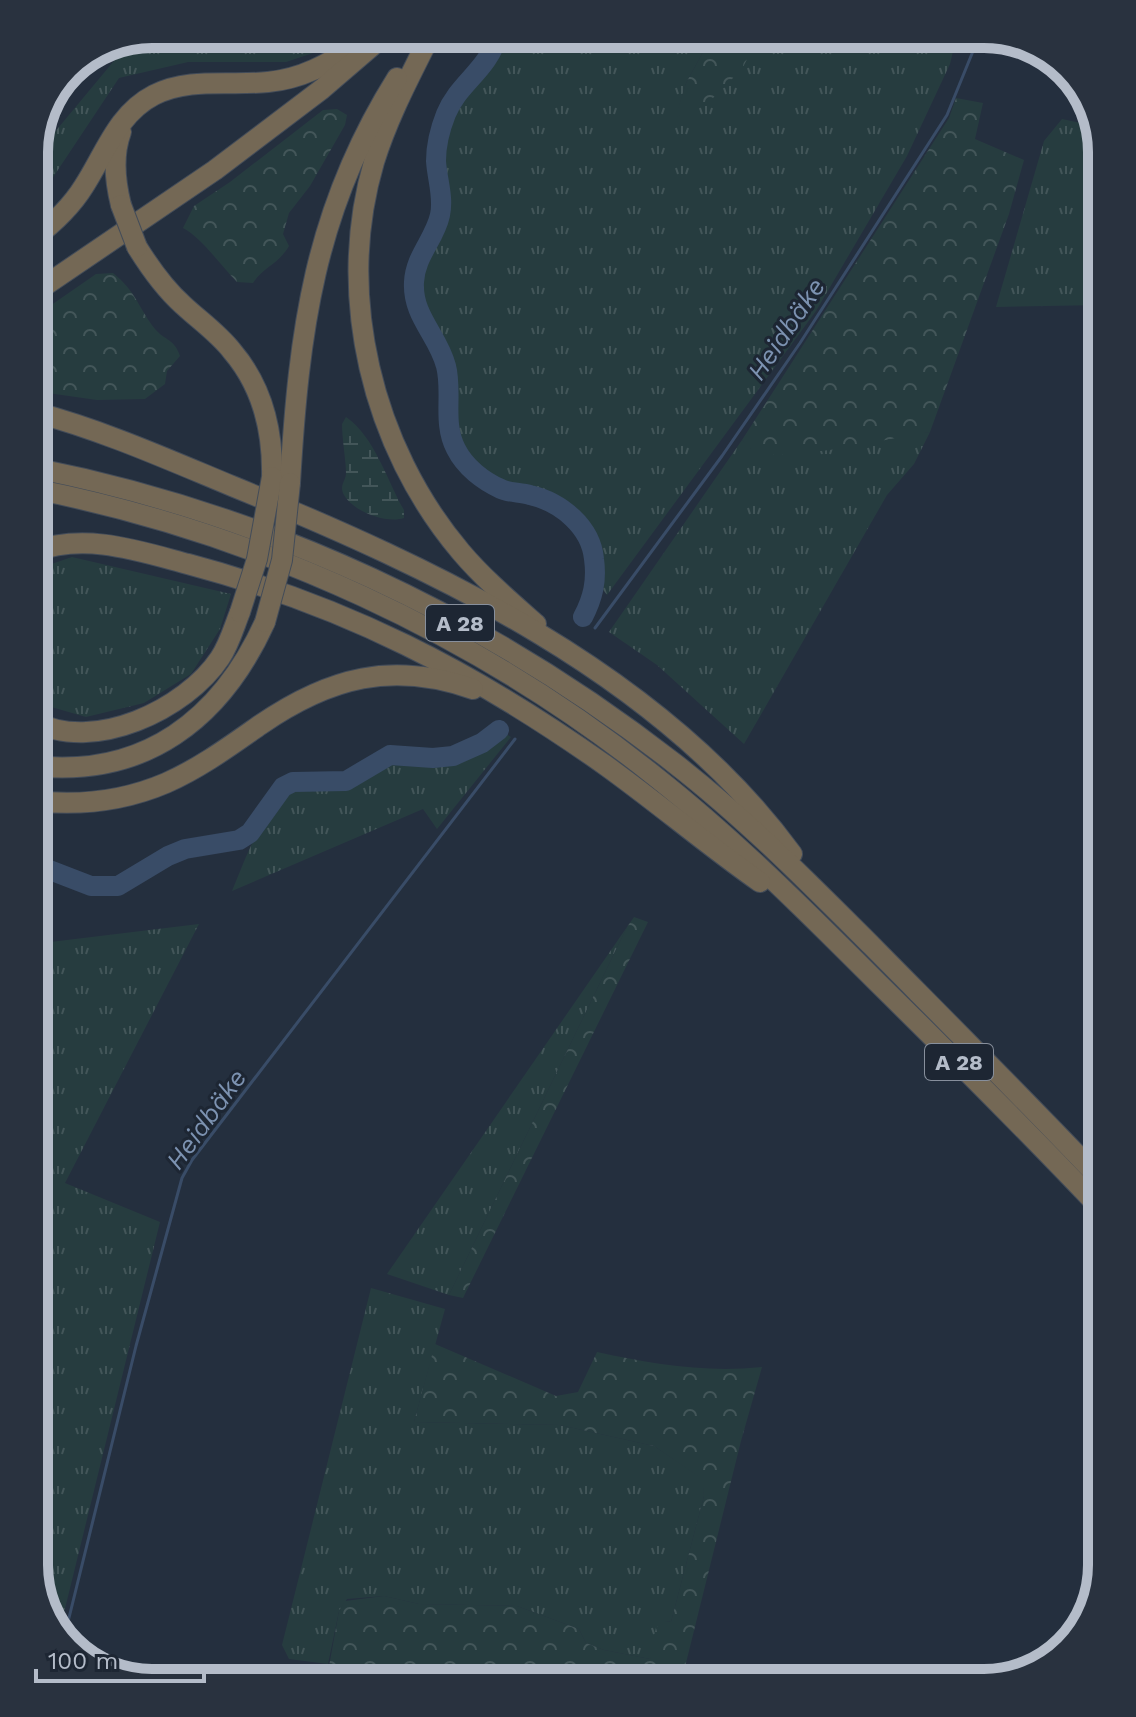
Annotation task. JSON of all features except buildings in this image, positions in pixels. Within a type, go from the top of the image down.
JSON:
[{"type":"highway","points":[[48,226],[71,205],[111,138],[133,111],[150,97],[172,88],[199,84],[264,83],[303,75],[352,48]]},
{"type":"highway","points":[[48,283],[215,170],[322,89],[370,48]]},
{"type":"highway","points":[[48,725],[71,732],[104,730],[143,719],[174,703],[202,680],[221,656],[240,612],[281,480],[299,358],[323,241],[342,185],[366,132],[417,48]]},
{"type":"highway","points":[[422,48],[381,141],[367,193],[359,283],[368,364],[383,416],[404,468],[430,510],[470,561],[569,653]]},
{"type":"highway","points":[[48,766],[83,767],[115,761],[170,738],[217,700],[237,676],[265,622],[282,560],[281,480],[272,455],[267,419],[254,383],[233,351],[169,291],[137,247],[121,205],[115,175],[117,147],[124,125],[133,111]]},
{"type":"highway","points":[[48,416],[106,434],[323,525],[478,600],[569,653],[653,714],[736,787],[771,825],[822,896]]},
{"type":"highway","name":"A 28","points":[[48,471],[147,495],[241,525],[358,571],[466,626],[563,684],[674,762],[727,806],[822,896],[1088,1167]]},
{"type":"highway","name":"A 28","points":[[48,492],[154,519],[310,574],[451,642],[550,702],[627,755],[708,821],[813,918],[1088,1196]]},
{"type":"highway","points":[[48,548],[68,543],[98,544],[144,552],[269,587],[411,646],[516,705],[608,768],[726,858],[813,918]]},
{"type":"highway","points":[[48,801],[99,801],[152,788],[190,771],[297,702],[334,685],[366,677],[407,674],[441,679],[516,705]]},
{"type":"green space","points":[[152,48],[313,48],[316,52],[286,62],[188,62],[119,78],[48,185],[49,139],[120,54]]},
{"type":"green space","points":[[497,48],[705,48],[686,83],[676,117],[726,84],[752,48],[954,48],[950,64],[907,156],[816,311],[607,595],[601,587],[595,532],[578,510],[558,500],[508,486],[492,477],[473,459],[459,438],[453,414],[452,369],[419,302],[418,270],[444,213],[442,135],[458,95],[491,68]]},
{"type":"green space","points":[[705,48],[753,48],[742,69],[713,98],[675,118],[686,83]]},
{"type":"green space","points":[[956,98],[983,103],[975,139],[1024,160],[1009,214],[930,432],[811,452],[766,453],[751,449],[742,440],[949,118]]},
{"type":"green space","points":[[337,109],[347,115],[345,125],[310,186],[289,213],[283,234],[289,246],[253,283],[237,282],[204,245],[183,228],[194,206],[323,110]]},
{"type":"green space","points":[[1062,119],[1084,124],[1088,152],[1088,305],[996,307],[1044,141]]},
{"type":"green space","points":[[113,273],[121,280],[155,329],[178,350],[180,356],[167,371],[165,384],[145,399],[97,400],[48,393],[48,307],[96,274]]},
{"type":"green space","points":[[346,417],[373,448],[404,510],[404,518],[388,519],[370,514],[353,505],[343,493],[346,474],[342,424]]},
{"type":"green space","points":[[930,432],[914,464],[887,495],[744,744],[657,665],[609,632],[742,440],[751,449]]},
{"type":"green space","points":[[72,557],[231,594],[220,629],[191,674],[144,703],[86,717],[48,706],[48,565]]},
{"type":"green space","points":[[503,732],[511,737],[437,829],[423,809],[232,891],[268,814],[290,791],[302,786],[350,783],[395,761],[438,765],[455,762],[482,749]]},
{"type":"green space","points":[[634,917],[648,922],[463,1298],[449,1295],[627,927]]},
{"type":"green space","points":[[199,924],[65,1183],[160,1222],[63,1618],[52,1592],[48,1565],[48,942]]},
{"type":"green space","points":[[627,927],[449,1295],[387,1274]]},
{"type":"green space","points":[[371,1288],[445,1309],[414,1422],[560,1425],[654,1446],[703,1479],[704,1496],[671,1622],[666,1621],[650,1659],[604,1650],[586,1643],[579,1629],[517,1606],[419,1604],[384,1596],[347,1599],[339,1611],[328,1664],[289,1659],[282,1645]]},
{"type":"green space","points":[[435,1344],[556,1396],[578,1392],[597,1352],[679,1366],[720,1369],[762,1367],[684,1669],[372,1669],[353,1665],[344,1669],[329,1669],[339,1611],[345,1601],[384,1596],[419,1604],[517,1606],[579,1629],[586,1643],[604,1650],[650,1659],[656,1627],[666,1621],[671,1622],[704,1496],[702,1479],[654,1446],[560,1425],[414,1422]]},
{"type":"waterway","points":[[493,48],[458,93],[442,125],[436,161],[441,195],[440,215],[415,273],[414,294],[446,366],[452,439],[464,462],[494,486],[553,503],[572,518],[587,536],[592,547],[595,575],[592,596],[583,617]]},
{"type":"waterway","name":"Heidbäke","points":[[595,628],[722,456],[800,343],[947,115],[974,48]]},
{"type":"waterway","points":[[48,869],[91,886],[118,886],[185,849],[239,840],[250,833],[283,787],[293,782],[346,781],[390,755],[453,756],[482,743],[499,730]]},
{"type":"waterway","name":"Heidbäke","points":[[67,1625],[136,1346],[182,1178],[192,1160],[515,739]]}]
